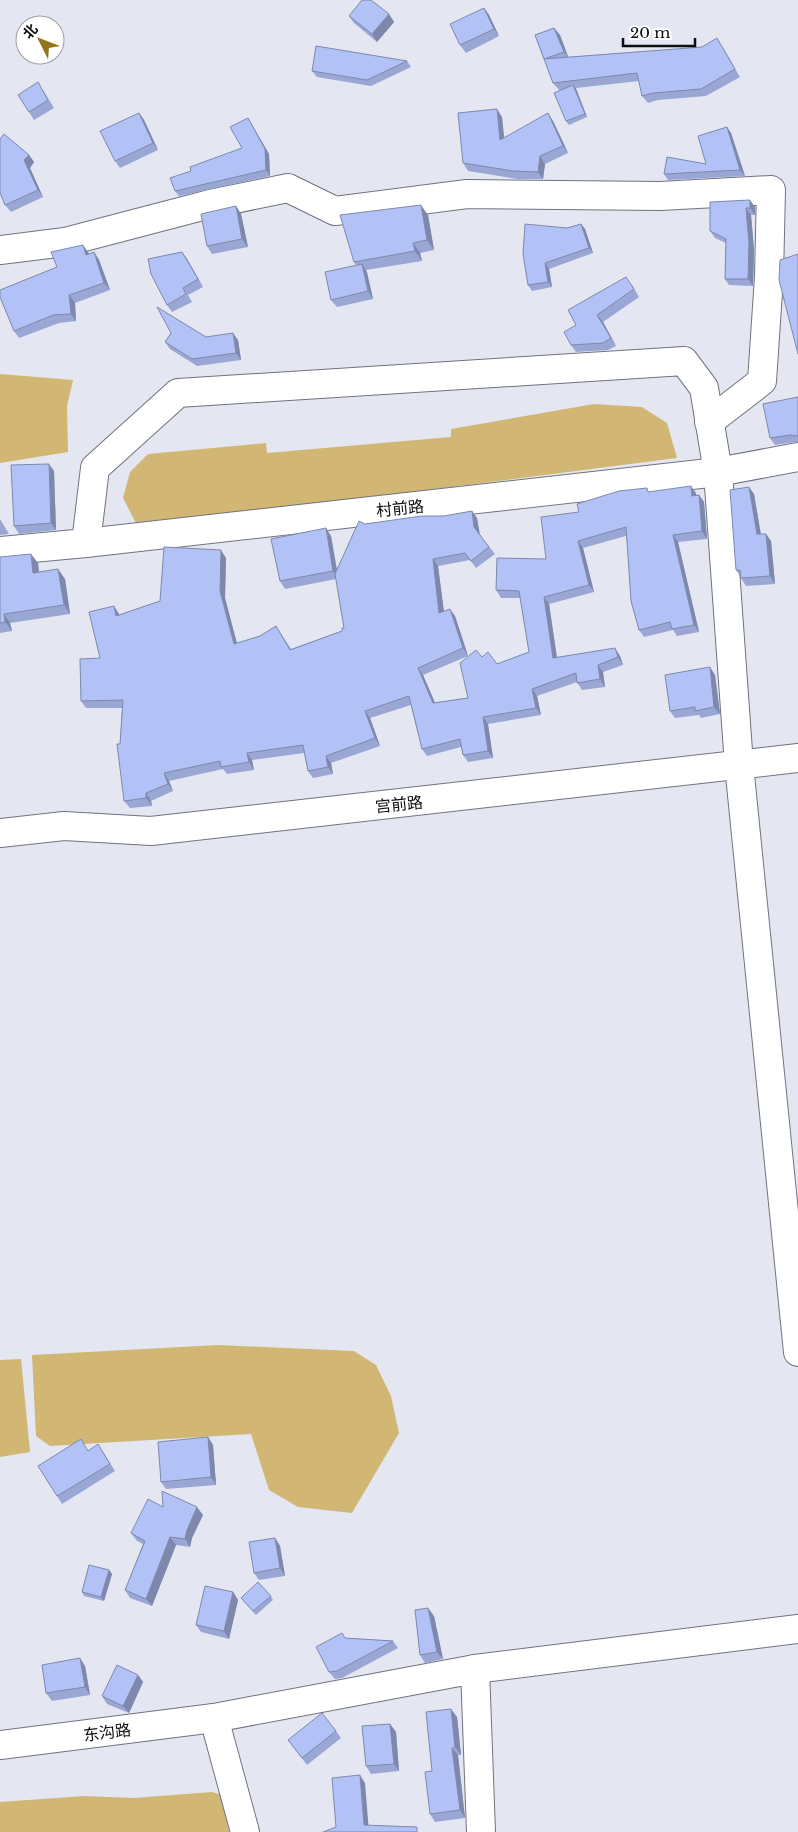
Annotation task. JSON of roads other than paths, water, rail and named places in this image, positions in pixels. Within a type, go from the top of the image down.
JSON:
[{"type":"street","points":[[0,250],[65,242],[210,204],[288,188],[334,211],[467,194],[660,196],[771,190],[769,277],[762,381],[709,422]]},
{"type":"street","points":[[86,543],[94,468],[178,393],[684,361],[704,388],[718,472],[739,765],[798,1352]]},
{"type":"street","name":"村前路","points":[[0,551],[718,472],[798,457]]},
{"type":"street","name":"宫前路","points":[[0,833],[64,826],[152,831],[798,758]]},
{"type":"street","name":"东沟路","points":[[0,1745],[214,1718],[475,1669],[798,1629]]},
{"type":"street","points":[[475,1669],[481,1832]]},
{"type":"street","points":[[214,1718],[245,1832]]}]
